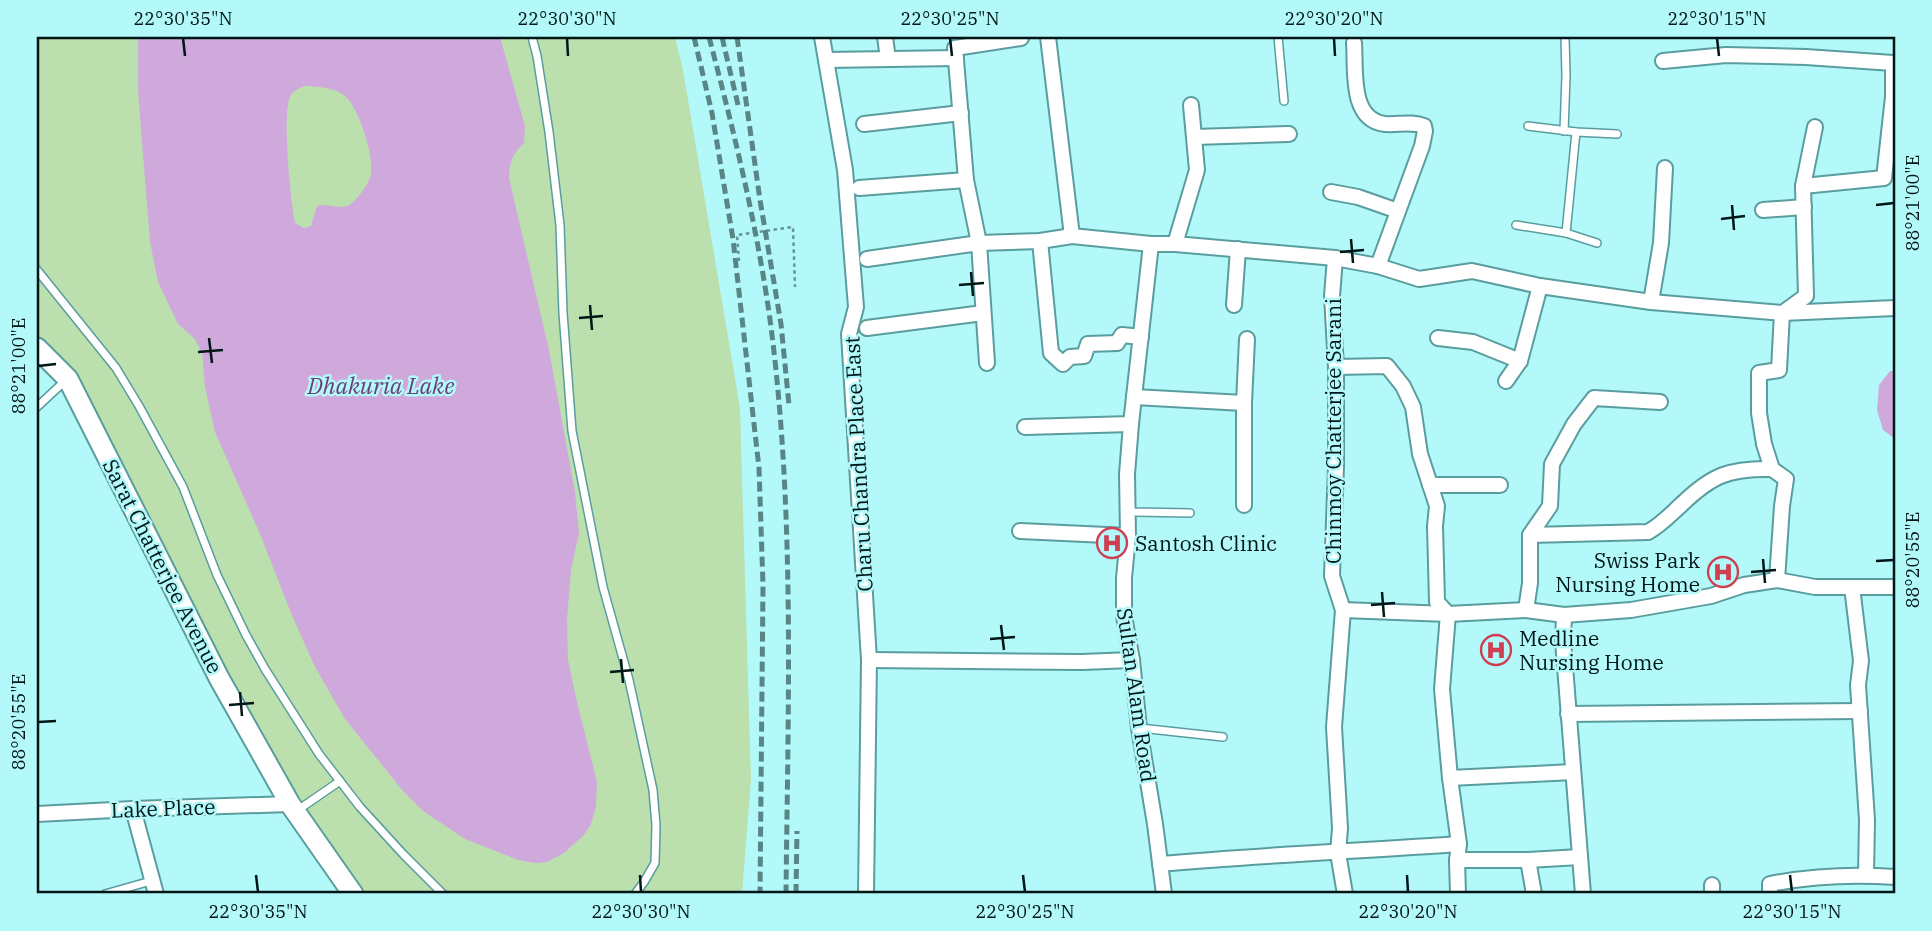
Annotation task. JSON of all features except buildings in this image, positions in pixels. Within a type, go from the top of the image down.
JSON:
[{"type":"street","name":"Charu Chandra Place East","points":[[822,37],[845,170],[856,307],[849,334],[869,660],[866,894]]},
{"type":"street","points":[[884,37],[888,59]]},
{"type":"street","points":[[1048,37],[1072,236]]},
{"type":"street","points":[[826,60],[888,59],[1021,38]]},
{"type":"street","points":[[1354,43],[1359,104],[1367,116],[1376,122],[1387,124],[1419,124],[1424,126],[1425,131],[1378,267]]},
{"type":"street","points":[[955,48],[966,180],[979,243],[987,363]]},
{"type":"street","points":[[1663,61],[1726,55],[1893,63],[1894,89],[1884,178],[1802,186]]},
{"type":"street","points":[[1175,244],[1197,170],[1191,105]]},
{"type":"street","points":[[864,124],[961,113]]},
{"type":"street","points":[[1782,313],[1806,296],[1802,186],[1815,127]]},
{"type":"street","points":[[1195,137],[1289,134]]},
{"type":"street","points":[[1651,302],[1661,243],[1665,168]]},
{"type":"street","points":[[859,188],[966,180]]},
{"type":"street","points":[[1331,192],[1358,197],[1398,211]]},
{"type":"street","points":[[1763,210],[1804,207]]},
{"type":"street","points":[[867,259],[979,243],[1040,241],[1072,236],[1335,258],[1419,279],[1472,271],[1540,286],[1651,302],[1782,313],[1895,309]]},
{"type":"street","points":[[1040,241],[1051,353],[1063,364],[1070,357],[1084,356],[1088,344],[1117,343],[1122,335],[1142,337]]},
{"type":"street","name":"Sultan Alam Road","points":[[1151,244],[1131,424],[1124,616],[1164,894]]},
{"type":"street","points":[[1234,305],[1238,250]]},
{"type":"street","name":"Chinmoy Chatterjee Sarani","points":[[1335,258],[1332,296],[1336,367],[1336,466],[1332,576],[1343,610],[1334,727],[1340,828],[1338,853],[1345,894]]},
{"type":"street","points":[[1506,381],[1520,361],[1540,286]]},
{"type":"street","points":[[867,328],[983,313]]},
{"type":"street","points":[[1772,469],[1764,444],[1759,413],[1759,373],[1779,370],[1782,313]]},
{"type":"street","points":[[1438,338],[1473,342],[1520,361]]},
{"type":"street","points":[[1244,505],[1247,339]]},
{"type":"street","name":"Sarat Chatterjee Avenue","points":[[37,348],[68,379],[219,678],[292,808],[353,894]]},
{"type":"street","points":[[1336,367],[1387,366],[1403,386],[1413,407],[1420,454],[1437,506],[1437,601],[1448,614],[1442,689],[1459,844],[1458,894]]},
{"type":"street","points":[[1134,397],[1244,403]]},
{"type":"street","points":[[1526,610],[1530,583],[1530,535],[1550,506],[1552,464],[1574,424],[1594,398],[1660,402]]},
{"type":"street","points":[[1025,427],[1131,424]]},
{"type":"street","points":[[1530,535],[1648,532],[1658,527],[1698,490],[1727,472],[1772,469],[1786,479],[1777,580]]},
{"type":"street","points":[[1430,485],[1500,485]]},
{"type":"street","points":[[1020,531],[1128,536]]},
{"type":"street","points":[[1343,610],[1448,614],[1526,610],[1564,615],[1631,610],[1711,596],[1744,585],[1777,580],[1815,587],[1895,587]]},
{"type":"street","points":[[1852,587],[1861,661],[1858,685],[1867,820],[1866,875]]},
{"type":"street","points":[[1564,615],[1563,641],[1583,894]]},
{"type":"street","points":[[869,660],[1132,660]]},
{"type":"street","points":[[1569,714],[1860,711]]},
{"type":"street","points":[[1450,778],[1573,772]]},
{"type":"street","name":"Lake Place","points":[[37,814],[133,809],[292,808]]},
{"type":"street","points":[[133,809],[154,888]]},
{"type":"street","points":[[1160,863],[1459,844]]},
{"type":"street","points":[[1457,860],[1580,857]]},
{"type":"street","points":[[1528,860],[1534,894]]},
{"type":"street","points":[[1770,894],[1770,884],[1796,879],[1866,875],[1895,877]]},
{"type":"lane","points":[[532,37],[549,132],[560,225],[563,313],[572,431],[603,587],[629,680],[653,790],[655,863],[635,894]]},
{"type":"lane","points":[[1278,37],[1284,101]]},
{"type":"lane","points":[[1564,131],[1565,37]]},
{"type":"lane","points":[[1528,126],[1617,134]]},
{"type":"lane","points":[[1566,233],[1576,132]]},
{"type":"lane","points":[[1516,225],[1566,233],[1597,243]]},
{"type":"lane","points":[[37,270],[117,368],[134,396],[183,488],[222,585],[265,669],[319,754],[360,807],[443,894]]},
{"type":"lane","points":[[37,407],[68,379]]},
{"type":"lane","points":[[1128,510],[1190,513]]},
{"type":"lane","points":[[1139,728],[1223,737]]},
{"type":"lane","points":[[292,808],[340,781]]},
{"type":"lane","points":[[105,894],[154,888]]},
{"type":"path","points":[[739,261],[737,235],[793,227],[795,287]]},
{"type":"green space","points":[[37,37],[675,37],[683,70],[740,408],[751,780],[742,894],[363,894],[296,811],[229,695],[142,503],[75,380],[37,334]]},
{"type":"water","name":"Dhakuria Lake","points":[[138,37],[500,37],[525,126],[524,143],[512,159],[509,178],[549,350],[575,492],[579,533],[571,570],[567,620],[568,660],[597,782],[596,806],[591,824],[584,835],[564,853],[547,862],[518,860],[465,839],[423,811],[403,791],[345,719],[315,667],[215,432],[205,387],[202,353],[195,339],[178,324],[158,282],[150,242],[138,92]],"holes":[[[305,86],[337,91],[351,103],[368,145],[371,174],[363,191],[352,203],[342,207],[317,206],[311,226],[304,228],[295,223],[293,212],[287,119],[292,93]]]},
{"type":"water","points":[[1890,371],[1895,371],[1895,439],[1883,430],[1877,410],[1879,385]]},
{"type":"railway","points":[[694,37],[712,113],[733,239],[759,468],[763,585],[760,894]]},
{"type":"railway","points":[[709,37],[752,217],[771,327],[779,398],[787,539],[786,894]]},
{"type":"railway","points":[[722,37],[738,105]]},
{"type":"railway","points":[[737,37],[781,324],[789,405]]},
{"type":"railway","points":[[796,894],[797,831]]},
{"type":"place","name":"Santosh Clinic","points":[[1112,543]]},
{"type":"place","name":"Swiss Park Nursing Home","points":[[1723,572]]},
{"type":"place","name":"Medline Nursing Home","points":[[1496,650]]}]
